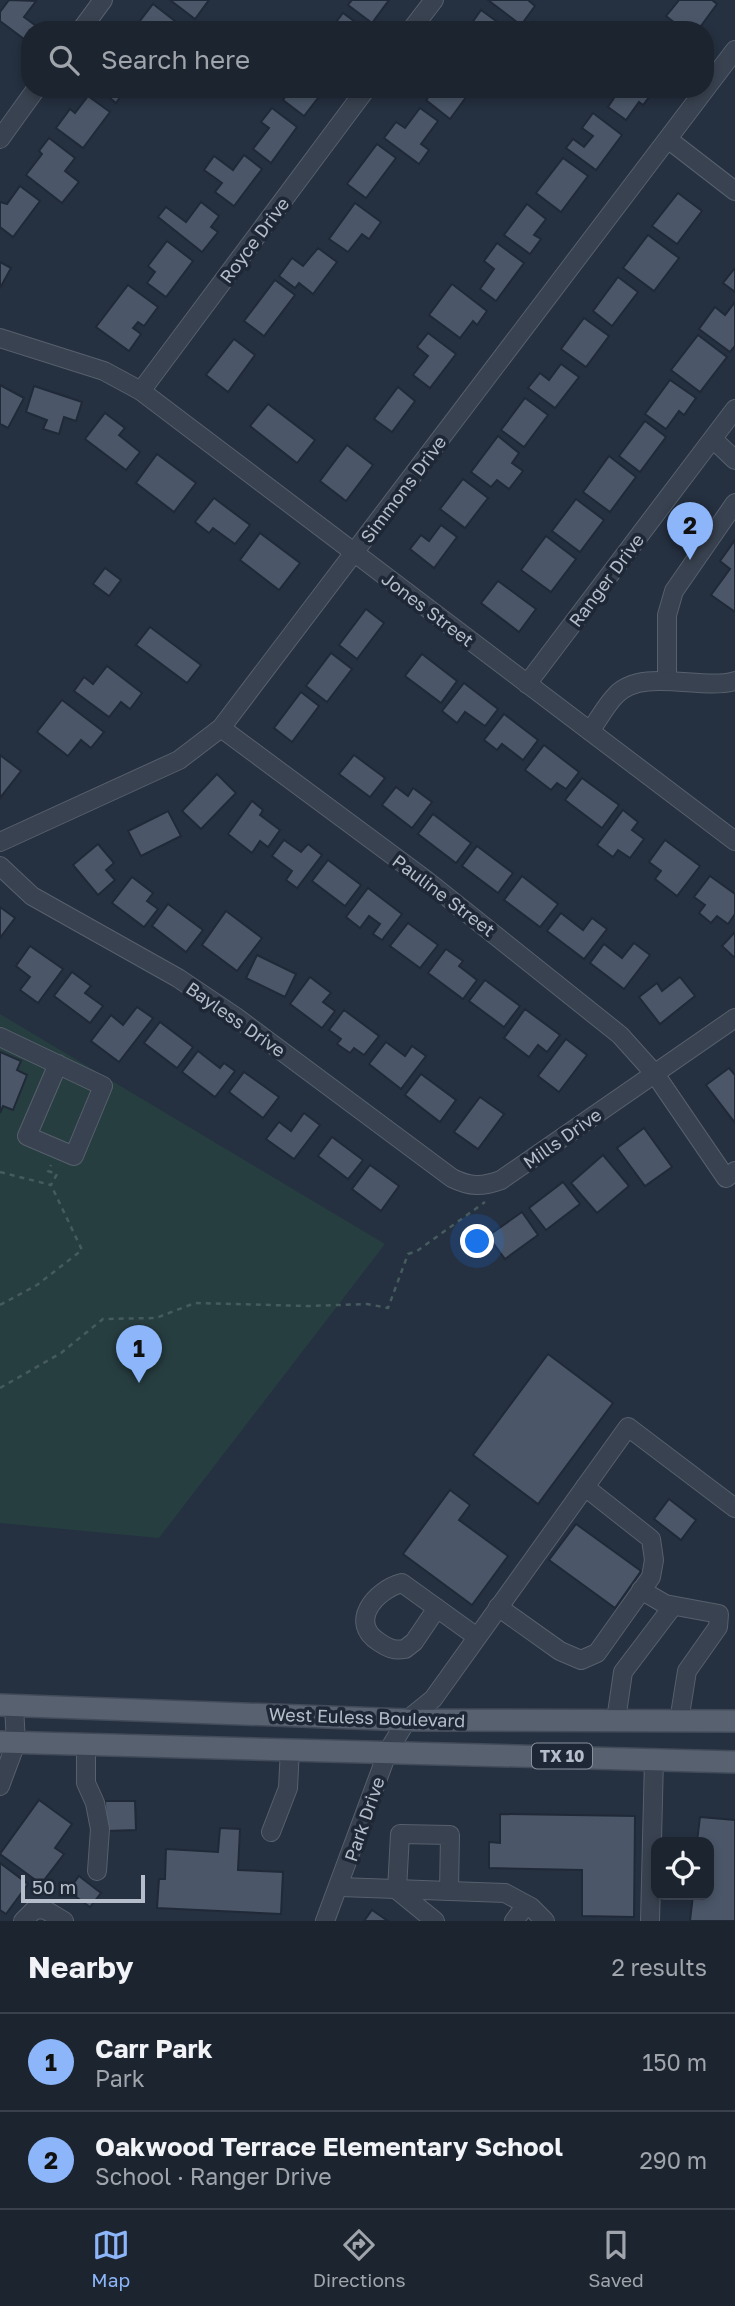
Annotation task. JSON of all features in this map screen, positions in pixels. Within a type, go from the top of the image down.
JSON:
[{"type":"main road","name":"West Euless Boulevard","points":[[7,1705],[407,1720],[735,1721]]},
{"type":"main road","name":"West Euless Boulevard","points":[[8,1742],[735,1762]]},
{"type":"street","points":[[88,21],[103,0]]},
{"type":"street","points":[[418,21],[434,0]]},
{"type":"street","name":"Simmons Drive","points":[[714,78],[735,50]]},
{"type":"street","points":[[0,139],[30,98]]},
{"type":"street","name":"Royce Drive","points":[[141,391],[359,98]]},
{"type":"street","name":"Simmons Drive","points":[[0,842],[179,760],[221,729],[699,98]]},
{"type":"street","points":[[669,139],[735,191]]},
{"type":"street","name":"Jones Street","points":[[0,338],[104,371],[141,391],[735,841]]},
{"type":"street","name":"Ranger Drive","points":[[527,684],[735,409]]},
{"type":"street","points":[[712,439],[735,460]]},
{"type":"street","points":[[667,681],[667,615],[674,592],[735,503]]},
{"type":"street","points":[[590,731],[618,692],[637,684],[667,681],[723,684],[735,681]]},
{"type":"street","name":"Pauline Street","points":[[221,729],[426,880],[580,1000],[620,1035],[655,1074],[726,1178],[735,1171]]},
{"type":"street","name":"Bayless Drive","points":[[0,866],[32,896],[177,978],[236,1017],[464,1184]]},
{"type":"street","name":"Mills Drive","points":[[464,1184],[485,1186],[501,1180],[735,1018]]},
{"type":"street","points":[[0,1037],[103,1086],[74,1156],[27,1136],[58,1065]]},
{"type":"street","name":"Park Drive","points":[[325,1921],[388,1751],[407,1720],[433,1699],[628,1427],[735,1508]]},
{"type":"street","points":[[498,1607],[560,1651],[581,1660],[597,1653],[651,1577],[654,1560],[651,1539],[584,1487]]},
{"type":"street","points":[[642,1590],[673,1606],[719,1614],[721,1620],[687,1671],[679,1721]]},
{"type":"street","points":[[617,1720],[623,1672],[673,1606]]},
{"type":"street","points":[[437,1608],[477,1637]]},
{"type":"street","points":[[0,1786],[8,1742],[7,1705]]},
{"type":"street","points":[[86,1744],[86,1783],[95,1803],[100,1829],[97,1871]]},
{"type":"street","points":[[271,1832],[288,1788],[290,1749]]},
{"type":"street","points":[[650,1921],[654,1759]]},
{"type":"street","points":[[397,1890],[400,1834],[450,1835],[449,1891]]},
{"type":"street","points":[[340,1886],[505,1893],[526,1905],[545,1921]]},
{"type":"street","points":[[397,1890],[435,1921]]},
{"type":"street","points":[[514,1921],[526,1905]]},
{"type":"street","points":[[23,1921],[34,1910],[44,1909],[64,1921]]},
{"type":"path","points":[[51,1185],[57,1174],[48,1171],[57,1149]]},
{"type":"path","points":[[0,1172],[51,1185]]},
{"type":"path","points":[[0,1388],[61,1353],[103,1319],[156,1318],[195,1303],[309,1306],[367,1304],[388,1308],[408,1254],[417,1251],[493,1196],[501,1180]]},
{"type":"path","points":[[0,1305],[37,1286],[82,1250],[51,1185]]},
{"type":"green space","points":[[0,1014],[385,1244],[159,1538],[0,1523]]},
{"type":"building","points":[[9,0],[36,1],[24,17],[29,21],[21,21],[21,37],[0,21],[0,12]]},
{"type":"building","points":[[170,0],[209,0],[195,19]]},
{"type":"building","points":[[352,0],[389,0],[373,21],[369,21],[348,5]]},
{"type":"building","points":[[488,0],[528,0],[535,6],[524,21],[516,21]]},
{"type":"building","points":[[679,0],[712,0],[717,4],[705,21],[672,21],[666,16]]},
{"type":"building","points":[[153,4],[175,21],[140,21]]},
{"type":"building","points":[[481,10],[496,21],[473,21]]},
{"type":"building","points":[[343,13],[354,21],[337,21]]},
{"type":"building","points":[[86,98],[91,98],[110,112],[83,148],[56,128],[70,109],[75,113]]},
{"type":"building","points":[[284,98],[318,98],[304,116],[283,100]]},
{"type":"building","points":[[428,98],[465,98],[450,119],[426,100]]},
{"type":"building","points":[[614,98],[648,98],[643,105],[639,102],[626,120],[608,107]]},
{"type":"building","points":[[272,108],[297,127],[271,163],[253,149],[269,128],[261,122]]},
{"type":"building","points":[[420,108],[438,121],[421,144],[429,150],[419,164],[384,138],[396,122],[405,128]]},
{"type":"building","points":[[593,113],[622,135],[596,170],[566,148],[573,139],[584,147],[593,136],[582,128]]},
{"type":"building","points":[[49,138],[75,158],[65,171],[79,182],[62,203],[26,175],[42,154],[39,151]]},
{"type":"building","points":[[377,144],[396,158],[366,198],[347,184]]},
{"type":"building","points":[[244,155],[262,169],[234,206],[215,192],[222,183],[204,170],[214,156],[233,170]]},
{"type":"building","points":[[563,158],[588,176],[561,212],[536,193]]},
{"type":"building","points":[[20,186],[40,201],[13,237],[0,227],[0,202],[7,204]]},
{"type":"building","points":[[678,193],[702,211],[677,244],[652,226]]},
{"type":"building","points":[[201,202],[219,216],[211,227],[218,232],[202,252],[158,217],[166,207],[186,222]]},
{"type":"building","points":[[355,203],[381,222],[369,239],[362,234],[348,252],[329,239]]},
{"type":"building","points":[[527,204],[546,219],[534,235],[541,239],[530,254],[504,235]]},
{"type":"building","points":[[648,235],[679,258],[654,291],[623,268]]},
{"type":"building","points":[[167,241],[193,261],[166,297],[147,283],[155,272],[148,266]]},
{"type":"building","points":[[497,243],[524,263],[496,301],[480,289],[494,269],[484,261]]},
{"type":"building","points":[[318,248],[337,262],[313,294],[299,283],[295,288],[279,276],[292,258],[303,266]]},
{"type":"building","points":[[0,262],[11,268],[0,288]]},
{"type":"building","points":[[735,268],[735,292],[723,283]]},
{"type":"building","points":[[618,277],[638,292],[612,326],[593,311]]},
{"type":"building","points":[[275,280],[295,295],[264,336],[244,321]]},
{"type":"building","points":[[452,284],[487,311],[477,325],[473,321],[460,338],[429,315]]},
{"type":"building","points":[[128,285],[158,307],[144,326],[138,322],[133,328],[141,334],[129,351],[96,327]]},
{"type":"building","points":[[735,302],[735,346],[730,352],[699,329],[715,307],[725,315]]},
{"type":"building","points":[[584,318],[609,336],[586,367],[561,349]]},
{"type":"building","points":[[428,333],[456,354],[430,388],[413,375],[428,356],[417,347]]},
{"type":"building","points":[[698,335],[727,357],[700,392],[671,370]]},
{"type":"building","points":[[234,339],[255,355],[228,392],[206,375]]},
{"type":"building","points":[[561,364],[579,377],[555,408],[528,388],[540,373],[549,380]]},
{"type":"building","points":[[670,380],[696,398],[684,415],[679,411],[666,429],[645,414]]},
{"type":"building","points":[[0,385],[24,398],[8,428],[0,424]]},
{"type":"building","points":[[34,386],[82,402],[76,421],[64,417],[59,434],[43,429],[47,420],[26,412]]},
{"type":"building","points":[[398,387],[415,401],[392,432],[374,419]]},
{"type":"building","points":[[525,398],[548,415],[524,447],[501,430]]},
{"type":"building","points":[[268,404],[315,440],[297,463],[250,426]]},
{"type":"building","points":[[105,413],[125,428],[119,435],[140,452],[126,470],[85,439]]},
{"type":"building","points":[[645,421],[666,437],[640,472],[619,456]]},
{"type":"building","points":[[498,436],[519,453],[512,463],[523,471],[509,489],[497,480],[491,487],[471,472]]},
{"type":"building","points":[[347,445],[373,465],[346,501],[320,481]]},
{"type":"building","points":[[157,454],[196,483],[174,512],[136,483]]},
{"type":"building","points":[[609,456],[636,477],[610,512],[583,492]]},
{"type":"building","points":[[463,479],[488,498],[465,528],[440,509]]},
{"type":"building","points":[[214,498],[250,525],[235,544],[213,528],[209,533],[195,522]]},
{"type":"building","points":[[576,499],[604,520],[580,552],[552,531]]},
{"type":"building","points":[[441,525],[457,537],[434,568],[410,549],[421,535],[429,541]]},
{"type":"building","points":[[260,533],[300,563],[279,590],[240,560]]},
{"type":"building","points":[[546,536],[576,559],[551,592],[521,570]]},
{"type":"building","points":[[735,540],[735,612],[711,595],[730,569],[720,561]]},
{"type":"building","points":[[105,568],[121,580],[109,596],[93,584]]},
{"type":"building","points":[[498,581],[536,609],[519,632],[481,603]]},
{"type":"building","points":[[366,609],[384,623],[357,659],[339,645]]},
{"type":"building","points":[[150,627],[201,665],[187,683],[136,645]]},
{"type":"building","points":[[331,653],[352,669],[327,702],[306,686]]},
{"type":"building","points":[[422,654],[457,681],[441,703],[405,676]]},
{"type":"building","points":[[107,666],[142,693],[130,709],[121,702],[109,717],[74,691],[84,677],[93,684]]},
{"type":"building","points":[[464,683],[498,709],[485,726],[465,712],[457,723],[442,711]]},
{"type":"building","points":[[301,692],[319,706],[292,742],[274,728]]},
{"type":"building","points":[[62,700],[104,732],[91,748],[81,740],[68,756],[37,732]]},
{"type":"building","points":[[504,714],[538,740],[523,760],[502,744],[497,750],[484,740]]},
{"type":"building","points":[[544,745],[579,772],[566,789],[557,783],[551,790],[525,770]]},
{"type":"building","points":[[0,755],[21,771],[0,798]]},
{"type":"building","points":[[354,755],[385,778],[370,797],[339,774]]},
{"type":"building","points":[[217,774],[236,793],[201,829],[182,811]]},
{"type":"building","points":[[582,778],[619,805],[602,828],[565,800]]},
{"type":"building","points":[[396,787],[408,796],[413,788],[432,802],[412,828],[382,805]]},
{"type":"building","points":[[252,801],[263,810],[260,815],[280,830],[268,847],[260,841],[252,853],[228,834]]},
{"type":"building","points":[[623,810],[638,822],[632,830],[644,839],[630,858],[618,850],[613,857],[597,845]]},
{"type":"building","points":[[168,811],[181,836],[141,856],[128,831]]},
{"type":"building","points":[[433,814],[471,843],[456,863],[418,834]]},
{"type":"building","points":[[284,840],[301,852],[308,844],[322,855],[297,888],[286,880],[292,871],[272,856]]},
{"type":"building","points":[[665,840],[700,866],[677,896],[655,879],[661,871],[649,862]]},
{"type":"building","points":[[98,844],[114,863],[106,870],[115,880],[98,895],[73,865]]},
{"type":"building","points":[[477,846],[513,873],[498,893],[462,866]]},
{"type":"building","points":[[328,860],[361,885],[345,906],[312,881]]},
{"type":"building","points":[[522,876],[558,904],[540,927],[504,900]]},
{"type":"building","points":[[710,876],[735,894],[735,914],[728,924],[717,916],[711,923],[699,913],[705,905],[694,897]]},
{"type":"building","points":[[132,877],[153,893],[147,901],[158,909],[144,927],[112,903]]},
{"type":"building","points":[[368,888],[402,914],[382,940],[373,934],[380,924],[369,916],[360,928],[346,917]]},
{"type":"building","points":[[168,904],[203,930],[186,952],[152,926]]},
{"type":"building","points":[[0,907],[15,918],[0,938]]},
{"type":"building","points":[[226,911],[262,938],[237,971],[202,945]]},
{"type":"building","points":[[561,913],[583,930],[592,918],[607,929],[584,959],[547,931]]},
{"type":"building","points":[[408,923],[438,945],[420,968],[390,946]]},
{"type":"building","points":[[735,932],[735,958],[722,946]]},
{"type":"building","points":[[634,943],[650,955],[624,989],[590,963],[604,944],[622,958]]},
{"type":"building","points":[[30,946],[63,969],[38,1003],[20,990],[30,977],[16,966]]},
{"type":"building","points":[[446,949],[463,961],[459,966],[477,980],[463,999],[428,973]]},
{"type":"building","points":[[257,955],[296,974],[285,997],[246,978]]},
{"type":"building","points":[[72,972],[91,986],[85,993],[103,1006],[90,1023],[54,996]]},
{"type":"building","points":[[310,977],[331,993],[323,1002],[335,1011],[322,1028],[290,1004]]},
{"type":"building","points":[[680,977],[695,996],[660,1024],[639,997],[657,983],[662,991]]},
{"type":"building","points":[[485,980],[520,1006],[504,1027],[469,1001]]},
{"type":"building","points":[[137,1007],[153,1018],[119,1062],[91,1041],[111,1015],[123,1025]]},
{"type":"building","points":[[525,1009],[560,1035],[547,1052],[538,1045],[529,1057],[504,1038]]},
{"type":"building","points":[[344,1010],[379,1036],[364,1055],[354,1048],[350,1053],[337,1044],[341,1039],[329,1030]]},
{"type":"building","points":[[160,1022],[193,1047],[177,1068],[144,1043]]},
{"type":"building","points":[[566,1039],[587,1055],[559,1092],[538,1076]]},
{"type":"building","points":[[386,1042],[405,1056],[412,1046],[426,1056],[401,1089],[369,1064]]},
{"type":"building","points":[[198,1051],[220,1068],[224,1063],[235,1071],[215,1097],[182,1072]]},
{"type":"building","points":[[0,1052],[21,1061],[17,1070],[27,1075],[13,1110],[3,1106],[0,1113]]},
{"type":"building","points":[[729,1068],[735,1075],[735,1123],[706,1085]]},
{"type":"building","points":[[244,1072],[279,1097],[263,1118],[229,1092]]},
{"type":"building","points":[[421,1074],[456,1100],[440,1122],[405,1095]]},
{"type":"building","points":[[480,1097],[504,1114],[478,1149],[454,1132]]},
{"type":"building","points":[[304,1113],[320,1125],[294,1159],[266,1139],[279,1122],[291,1131]]},
{"type":"building","points":[[644,1128],[672,1167],[645,1186],[617,1148]]},
{"type":"building","points":[[332,1137],[363,1160],[348,1179],[318,1156]]},
{"type":"building","points":[[603,1155],[629,1186],[597,1213],[571,1183]]},
{"type":"building","points":[[370,1165],[399,1186],[381,1211],[352,1189]]},
{"type":"building","points":[[563,1182],[580,1204],[546,1230],[529,1208]]},
{"type":"building","points":[[522,1212],[538,1235],[505,1259],[488,1236]]},
{"type":"building","points":[[548,1354],[613,1403],[538,1504],[473,1455]]},
{"type":"building","points":[[450,1490],[470,1505],[459,1520],[508,1556],[472,1605],[403,1554]]},
{"type":"building","points":[[669,1499],[696,1520],[681,1540],[654,1519]]},
{"type":"building","points":[[576,1524],[641,1571],[615,1608],[549,1560]]},
{"type":"building","points":[[39,1800],[72,1824],[55,1848],[64,1854],[41,1884],[0,1854]]},
{"type":"building","points":[[105,1801],[135,1801],[136,1830],[106,1831]]},
{"type":"building","points":[[500,1814],[635,1816],[634,1917],[582,1916],[582,1870],[489,1868],[489,1842],[500,1843]]},
{"type":"building","points":[[700,1817],[735,1820],[735,1921],[690,1921],[692,1900],[714,1900],[714,1837],[698,1837]]},
{"type":"building","points":[[220,1828],[240,1829],[238,1870],[283,1872],[281,1914],[157,1908],[159,1879],[165,1879],[166,1849],[218,1852]]},
{"type":"building","points":[[0,1863],[28,1884],[6,1914],[0,1910]]},
{"type":"building","points":[[79,1876],[101,1893],[90,1907],[68,1891]]},
{"type":"building","points":[[372,1910],[388,1921],[364,1921]]},
{"type":"place","name":"Oakwood Terrace Elementary School","points":[[690,560]]},
{"type":"place","name":"Carr Park","points":[[139,1383]]}]
